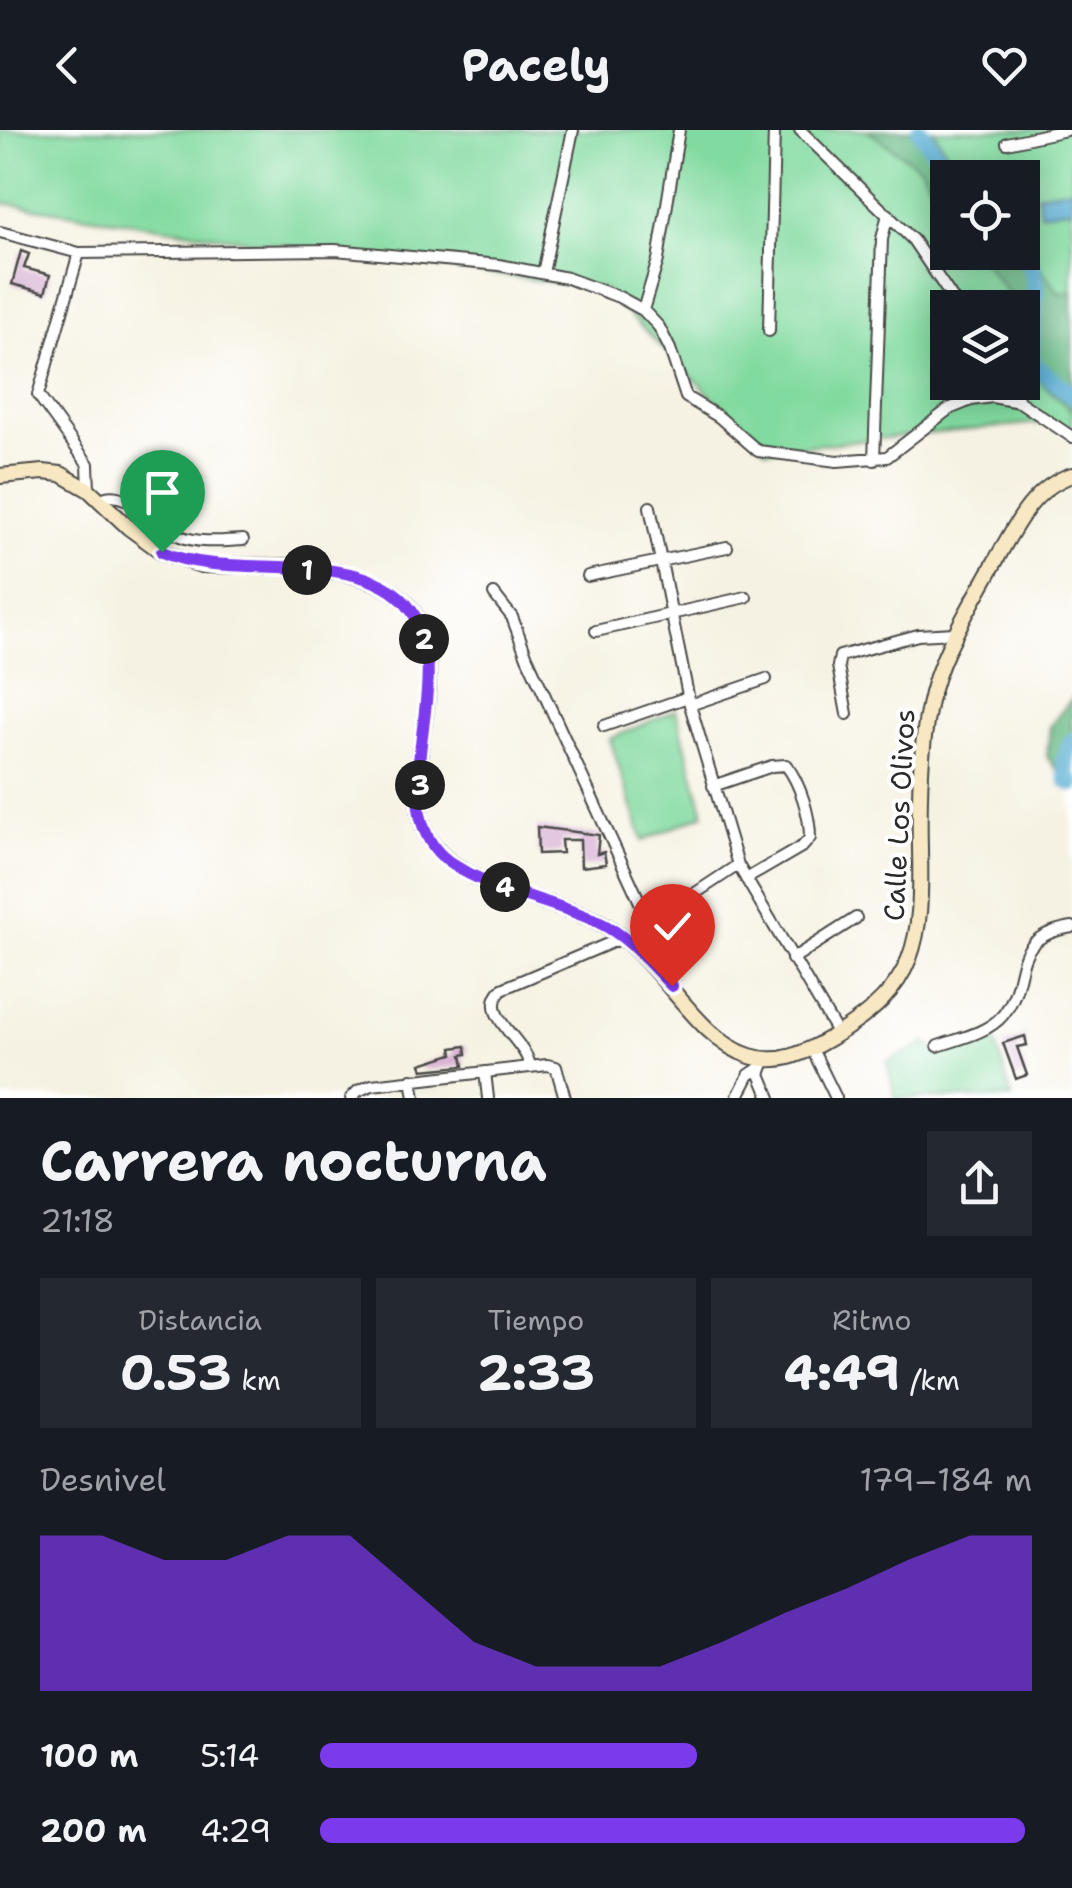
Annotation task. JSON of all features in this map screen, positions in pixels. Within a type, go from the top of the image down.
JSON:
[{"type":"street","points":[[543,273],[573,130]]},
{"type":"street","points":[[643,310],[658,260],[679,130]]},
{"type":"street","points":[[770,331],[774,130]]},
{"type":"street","points":[[800,130],[888,214],[921,250],[947,290]]},
{"type":"street","points":[[1007,143],[1066,130]]},
{"type":"street","points":[[874,460],[882,239],[888,214]]},
{"type":"street","points":[[0,232],[79,253],[335,250],[481,263],[584,284],[643,310],[659,327],[670,349],[686,398],[719,417],[758,452],[837,461],[874,460],[900,449],[939,416],[971,400],[992,397],[1020,402],[1072,437]]},
{"type":"street","points":[[79,253],[38,396],[88,464],[94,495]]},
{"type":"street","points":[[0,476],[61,474],[94,495],[145,541],[179,560],[201,565],[334,572],[364,577],[395,594],[417,619],[428,655],[420,791],[421,818],[427,836],[452,864],[600,922],[624,937],[717,1038],[763,1063]]},
{"type":"street","name":"Calle Los Olivos","points":[[763,1063],[799,1056],[838,1034],[896,984],[913,952],[922,894],[920,845],[928,710],[935,681],[956,634],[1030,505],[1044,489],[1072,475]]},
{"type":"street","points":[[94,495],[124,497],[184,538],[243,540]]},
{"type":"street","points":[[650,507],[689,701],[738,865],[838,1034]]},
{"type":"street","points":[[588,576],[727,547]]},
{"type":"street","points":[[494,594],[512,616],[668,962],[672,986]]},
{"type":"street","points":[[596,631],[746,597]]},
{"type":"street","points":[[847,714],[838,666],[840,656],[918,635],[956,634]]},
{"type":"street","points":[[604,726],[766,679]]},
{"type":"street","points":[[713,786],[772,766],[786,765],[794,775],[810,838],[746,879]]},
{"type":"street","points":[[676,906],[738,865]]},
{"type":"street","points":[[792,958],[856,918]]},
{"type":"street","points":[[938,1046],[994,1024],[1005,1012],[1027,952],[1038,938],[1068,928]]},
{"type":"street","points":[[530,1066],[524,1049],[497,1017],[494,997],[502,989],[624,937]]},
{"type":"street","points":[[812,1049],[836,1098]]},
{"type":"street","points":[[737,1098],[750,1074],[763,1063]]},
{"type":"street","points":[[763,1063],[770,1098]]},
{"type":"street","points":[[350,1098],[372,1085],[530,1066],[556,1067],[565,1098]]},
{"type":"street","points":[[485,1072],[488,1098]]},
{"type":"street","points":[[412,1079],[415,1098]]},
{"type":"green space","points":[[0,130],[1072,130],[1072,431],[1047,422],[766,450],[603,289],[263,243],[0,202]]},
{"type":"green space","points":[[867,130],[933,130],[952,160],[930,160],[930,185],[921,168]]},
{"type":"green space","points":[[1040,267],[1059,293],[1072,292],[1072,411],[1040,382],[1040,290],[1005,290],[990,270],[1040,270]]},
{"type":"green space","points":[[1072,698],[1072,788],[1047,757],[1050,726]]},
{"type":"green space","points":[[676,710],[704,814],[643,841],[610,739]]},
{"type":"green space","points":[[993,1033],[1012,1098],[895,1098],[887,1062],[926,1043],[937,1051]]},
{"type":"water","points":[[1072,188],[1072,208],[1040,213],[1040,193]]},
{"type":"building","points":[[21,251],[29,254],[24,268],[50,275],[45,293],[12,284]]},
{"type":"building","points":[[537,827],[599,835],[597,854],[604,852],[606,864],[581,867],[580,840],[561,840],[562,853],[538,854]]},
{"type":"building","points":[[1025,1036],[1027,1045],[1017,1047],[1027,1075],[1016,1079],[1003,1043]]},
{"type":"building","points":[[466,1046],[467,1054],[462,1055],[464,1066],[423,1070],[421,1064],[453,1054],[452,1048]]},
{"type":"waterway","points":[[920,130],[941,160]]},
{"type":"waterway","points":[[1033,270],[1031,363],[1072,395]]},
{"type":"waterway","points":[[1072,742],[1065,760],[1067,779],[1072,783]]},
{"type":"route","points":[[162,552],[201,565],[364,577],[381,583],[408,605],[417,619],[428,655],[420,802],[427,836],[437,851],[473,875],[600,922],[624,937],[672,986]]}]
